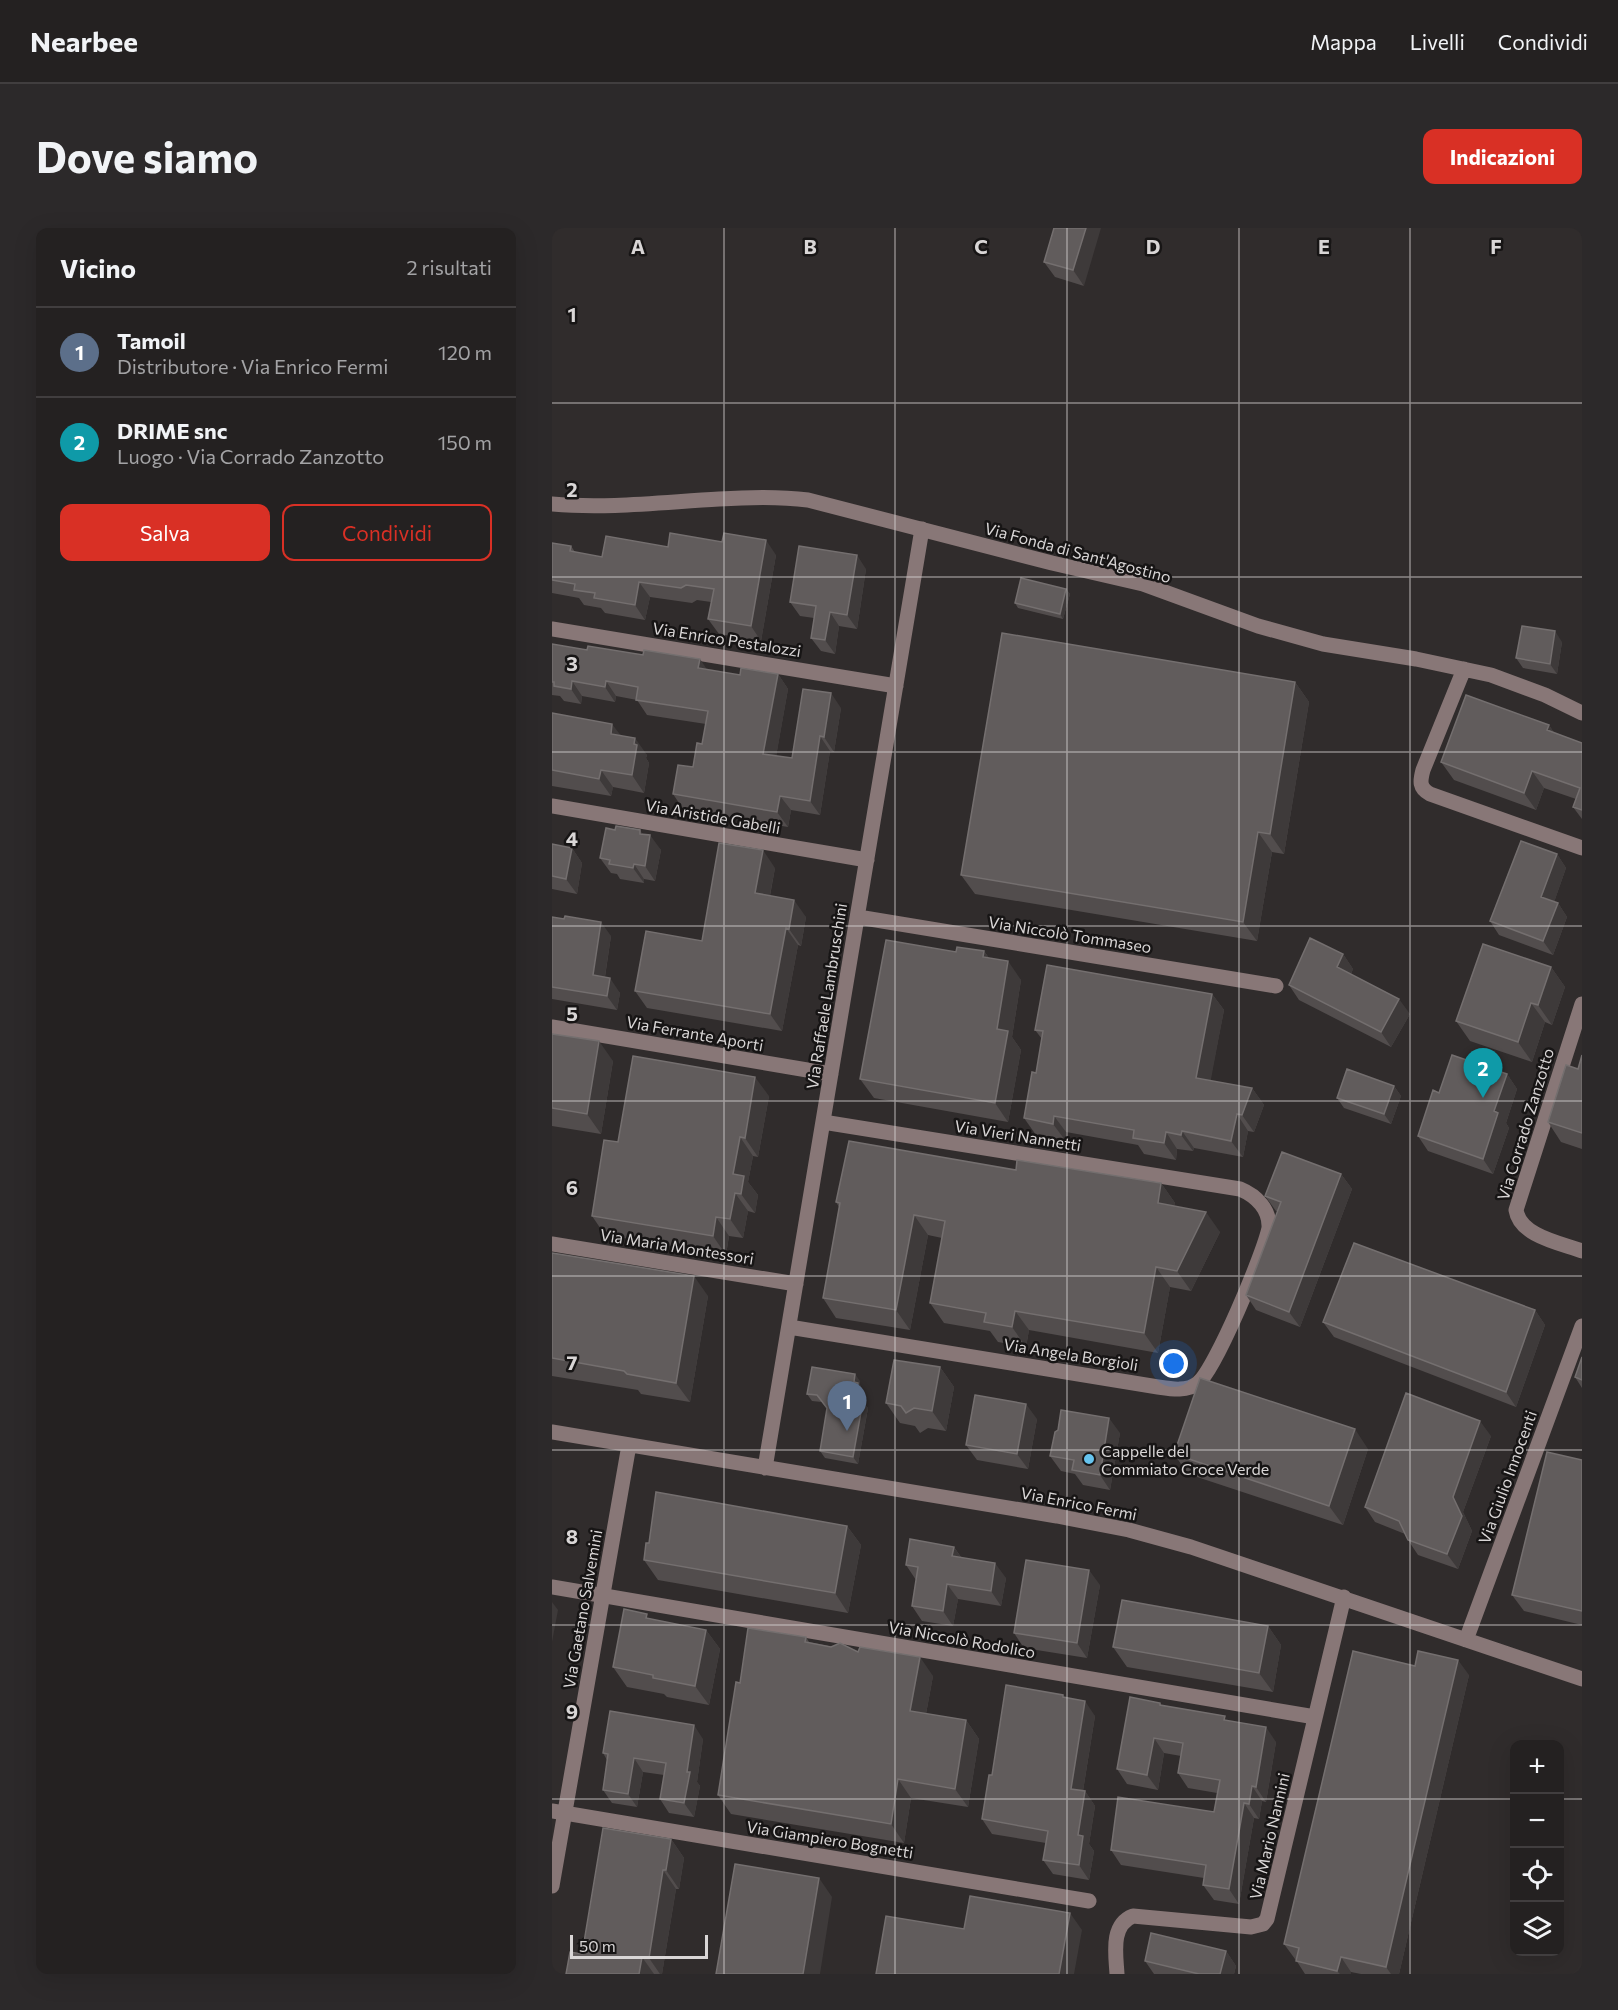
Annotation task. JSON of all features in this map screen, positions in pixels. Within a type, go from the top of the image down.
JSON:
[{"type":"street","name":"Via Fonda di Sant'Agostino","points":[[552,504],[604,505],[757,497],[790,498],[1143,584],[1258,626],[1323,644],[1491,675],[1582,712]]},
{"type":"street","name":"Via Raffaele Lambruschini","points":[[765,1468],[922,529]]},
{"type":"street","name":"Via Enrico Pestalozzi","points":[[552,629],[896,686]]},
{"type":"street","points":[[1464,669],[1423,770],[1421,783],[1423,790],[1582,848]]},
{"type":"street","name":"Via Aristide Gabelli","points":[[552,806],[867,860]]},
{"type":"street","name":"Via Niccolò Tommaseo","points":[[858,917],[1276,986]]},
{"type":"street","name":"Via Corrado Zanzotto","points":[[1582,1004],[1516,1210],[1517,1218],[1527,1230],[1582,1251]]},
{"type":"street","name":"Via Ferrante Aporti","points":[[552,1027],[831,1074]]},
{"type":"street","name":"Via Vieri Nannetti","points":[[823,1122],[1207,1183]]},
{"type":"street","name":"Via Angela Borgioli","points":[[789,1327],[1165,1388],[1192,1387],[1205,1376],[1216,1357],[1269,1228],[1267,1212],[1254,1196],[1240,1190],[1207,1183]]},
{"type":"street","name":"Via Maria Montessori","points":[[552,1244],[796,1284]]},
{"type":"street","name":"Via Giulio Innocenti","points":[[1466,1640],[1582,1326]]},
{"type":"street","name":"Via Enrico Fermi","points":[[552,1432],[1129,1530],[1191,1546],[1582,1679]]},
{"type":"street","name":"Via Gaetano Salvemini","points":[[552,1886],[558,1812],[603,1595],[629,1445]]},
{"type":"street","name":"Via Niccolò Rodolico","points":[[552,1587],[1315,1717]]},
{"type":"street","name":"Via Mario Nannini","points":[[1117,1974],[1118,1935],[1123,1922],[1132,1916],[1243,1926],[1263,1924],[1270,1909],[1344,1597]]},
{"type":"street","name":"Via Giampiero Bognetti","points":[[558,1812],[1089,1901]]},
{"type":"building","points":[[1054,228],[1086,228],[1073,270],[1044,262]]},
{"type":"building","points":[[670,533],[722,542],[724,533],[766,540],[751,626],[708,619],[714,589],[686,585],[681,588],[639,582],[635,605],[594,598],[595,593],[574,590],[575,584],[552,580],[552,543],[571,546],[570,551],[602,557],[606,536],[668,547]]},
{"type":"building","points":[[799,546],[857,555],[847,615],[830,612],[825,640],[811,638],[816,606],[790,602]]},
{"type":"building","points":[[1021,578],[1066,589],[1060,614],[1015,603]]},
{"type":"building","points":[[1522,626],[1555,631],[1550,664],[1516,658]]},
{"type":"building","points":[[1002,633],[1295,682],[1270,834],[1258,832],[1243,922],[961,875]]},
{"type":"building","points":[[552,644],[587,650],[588,646],[643,655],[644,650],[700,659],[698,668],[740,675],[741,668],[778,674],[763,754],[792,758],[803,689],[831,693],[824,737],[820,736],[810,801],[780,796],[777,812],[673,794],[678,765],[693,767],[697,743],[702,744],[708,711],[636,700],[638,687],[606,681],[605,687],[572,681],[571,689],[554,686],[552,682]]},
{"type":"building","points":[[1466,695],[1549,725],[1547,730],[1582,743],[1582,810],[1573,807],[1580,788],[1532,771],[1524,793],[1441,762]]},
{"type":"building","points":[[552,713],[612,724],[611,734],[635,738],[634,744],[637,745],[632,775],[601,770],[599,779],[552,770]]},
{"type":"building","points":[[616,826],[640,830],[640,834],[650,835],[645,866],[634,864],[633,868],[609,864],[610,860],[600,858],[606,828],[615,830]]},
{"type":"building","points":[[1521,841],[1557,854],[1541,897],[1558,903],[1543,941],[1490,921]]},
{"type":"building","points":[[719,843],[763,850],[755,893],[794,900],[789,929],[786,928],[770,1014],[635,991],[646,931],[702,941]]},
{"type":"building","points":[[552,844],[572,848],[566,879],[552,876]]},
{"type":"building","points":[[565,916],[601,922],[593,975],[610,978],[607,996],[552,987],[552,917],[564,919]]},
{"type":"building","points":[[1310,938],[1343,954],[1337,967],[1399,999],[1381,1032],[1289,985]]},
{"type":"building","points":[[886,940],[956,952],[957,947],[984,951],[983,957],[1008,961],[997,1029],[1008,1031],[995,1103],[860,1079]]},
{"type":"building","points":[[1483,944],[1551,967],[1538,1005],[1531,1003],[1518,1042],[1456,1021]]},
{"type":"building","points":[[1047,965],[1212,994],[1196,1078],[1252,1088],[1242,1115],[1237,1114],[1231,1141],[1182,1131],[1181,1135],[1166,1132],[1164,1143],[1133,1138],[1134,1130],[1054,1116],[1053,1124],[1024,1118],[1032,1072],[1036,1073],[1043,1031],[1035,1030]]},
{"type":"building","points":[[552,1034],[599,1041],[587,1114],[552,1108]]},
{"type":"building","points":[[1452,1055],[1507,1074],[1494,1111],[1498,1113],[1483,1159],[1418,1136],[1433,1090],[1439,1093]]},
{"type":"building","points":[[1582,1055],[1582,1133],[1548,1122],[1566,1065],[1578,1069]]},
{"type":"building","points":[[633,1056],[755,1077],[745,1138],[740,1137],[733,1174],[744,1176],[741,1194],[735,1193],[730,1219],[716,1217],[713,1236],[592,1216],[604,1140],[618,1142]]},
{"type":"building","points":[[1347,1069],[1394,1086],[1384,1114],[1337,1098]]},
{"type":"building","points":[[849,1141],[1016,1170],[1017,1160],[1161,1183],[1158,1203],[1206,1212],[1177,1271],[1156,1267],[1144,1333],[1015,1311],[1012,1327],[984,1322],[986,1313],[930,1303],[945,1221],[914,1215],[896,1310],[823,1298],[840,1203],[836,1202]]},
{"type":"building","points":[[1282,1152],[1341,1174],[1289,1312],[1246,1295],[1281,1202],[1265,1196]]},
{"type":"building","points":[[1354,1243],[1535,1310],[1506,1392],[1323,1322]]},
{"type":"building","points":[[552,1253],[694,1276],[676,1383],[552,1358]]},
{"type":"building","points":[[1582,1357],[1582,1380],[1575,1377]]},
{"type":"building","points":[[894,1360],[940,1367],[932,1411],[914,1408],[906,1413],[901,1406],[886,1403]]},
{"type":"building","points":[[812,1367],[855,1374],[854,1382],[858,1383],[855,1400],[863,1401],[853,1457],[820,1451],[827,1408],[817,1395],[807,1394]]},
{"type":"building","points":[[1200,1378],[1355,1429],[1329,1506],[1174,1454]]},
{"type":"building","points":[[1406,1393],[1480,1421],[1453,1497],[1462,1516],[1447,1554],[1408,1540],[1399,1521],[1365,1507]]},
{"type":"building","points":[[975,1395],[1026,1404],[1017,1454],[966,1445]]},
{"type":"building","points":[[1061,1410],[1109,1418],[1100,1475],[1072,1470],[1074,1460],[1050,1456]]},
{"type":"building","points":[[1547,1452],[1582,1460],[1582,1611],[1512,1595]]},
{"type":"building","points":[[656,1492],[847,1526],[835,1593],[644,1560],[646,1543],[649,1543]]},
{"type":"building","points":[[910,1539],[954,1547],[952,1556],[995,1563],[991,1591],[947,1584],[943,1611],[912,1606],[918,1567],[906,1565]]},
{"type":"building","points":[[1026,1560],[1089,1570],[1077,1643],[1014,1633]]},
{"type":"building","points":[[1122,1600],[1268,1626],[1259,1673],[1113,1647]]},
{"type":"building","points":[[624,1609],[647,1614],[646,1618],[706,1630],[695,1686],[613,1667]]},
{"type":"building","points":[[748,1628],[806,1637],[805,1642],[831,1647],[840,1643],[858,1652],[860,1647],[920,1657],[910,1711],[966,1720],[955,1789],[898,1779],[891,1824],[718,1795],[736,1682],[740,1683]]},
{"type":"building","points":[[1353,1651],[1415,1666],[1418,1651],[1458,1660],[1386,1967],[1341,1957],[1337,1971],[1296,1961],[1299,1948],[1284,1944]]},
{"type":"building","points":[[1006,1685],[1085,1701],[1071,1789],[1085,1791],[1078,1835],[1083,1836],[1079,1865],[1043,1860],[1048,1831],[982,1819],[989,1775],[992,1775]]},
{"type":"building","points":[[1130,1697],[1160,1703],[1160,1705],[1225,1716],[1224,1720],[1266,1727],[1256,1787],[1252,1786],[1249,1804],[1244,1803],[1229,1889],[1203,1885],[1206,1865],[1111,1850],[1118,1797],[1214,1812],[1220,1780],[1178,1773],[1183,1743],[1154,1738],[1147,1775],[1117,1769]]},
{"type":"building","points":[[610,1711],[694,1725],[687,1772],[690,1772],[684,1803],[660,1799],[666,1763],[634,1758],[628,1794],[603,1790],[608,1754],[603,1753]]},
{"type":"building","points":[[603,1828],[671,1839],[666,1870],[663,1870],[649,1958],[642,1957],[639,1974],[566,1974],[570,1952],[582,1954]]},
{"type":"building","points":[[735,1864],[819,1878],[803,1974],[716,1974]]},
{"type":"building","points":[[970,1896],[1070,1913],[1059,1974],[876,1974],[886,1916],[964,1929]]},
{"type":"building","points":[[1151,1933],[1226,1951],[1220,1974],[1199,1974],[1145,1961]]},
{"type":"place","name":"DRIME snc","points":[[1483,1098]]},
{"type":"place","name":"Tamoil","points":[[847,1431]]},
{"type":"place","name":"Cappelle del Commiato Croce Verde","points":[[1089,1459]]}]
